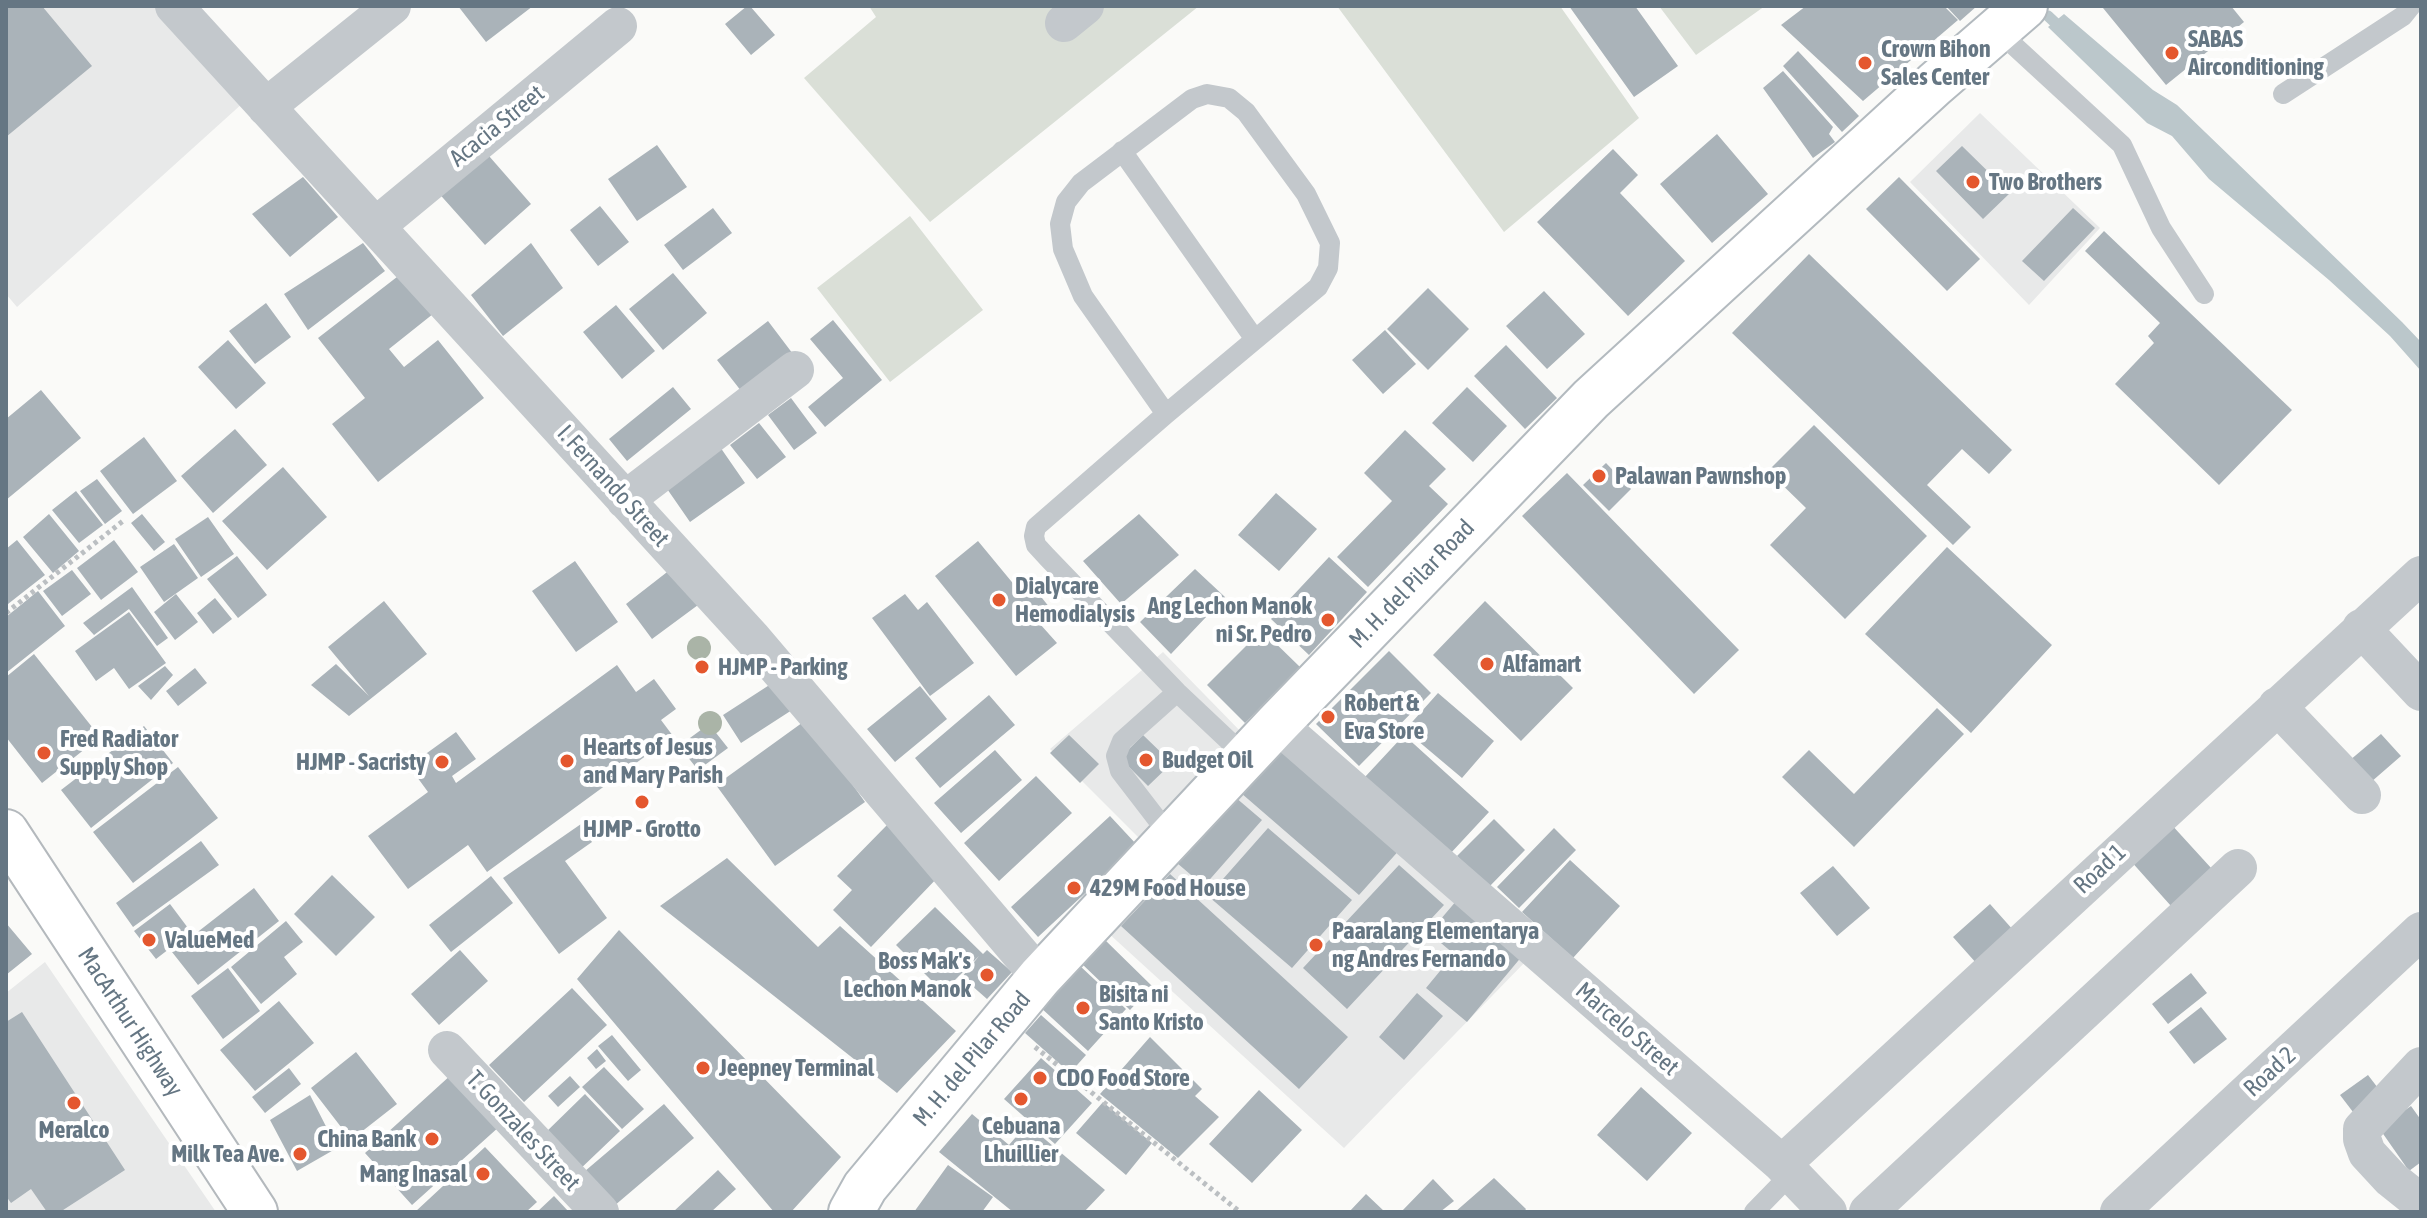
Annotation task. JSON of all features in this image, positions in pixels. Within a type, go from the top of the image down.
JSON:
[{"type":"main road","name":"M. H. del Pilar Road","points":[[851,1212],[865,1187],[1040,977],[1170,836],[1591,399],[2011,18]]},
{"type":"main road","name":"MacArthur Highway","points":[[6,832],[255,1212]]},
{"type":"street","name":"I. Fernando Street","points":[[174,6],[752,638],[1040,977]]},
{"type":"street","points":[[266,107],[392,6]]},
{"type":"street","name":"Acacia Street","points":[[376,226],[618,26]]},
{"type":"street","points":[[625,500],[795,370]]},
{"type":"street","name":"Road 1","points":[[1786,1169],[2277,706],[2421,575]]},
{"type":"street","points":[[2361,628],[2421,692]]},
{"type":"street","points":[[2277,706],[2362,795]]},
{"type":"street","name":"Marcelo Street","points":[[1277,724],[1786,1169],[1828,1212]]},
{"type":"street","points":[[1868,1212],[2238,868]]},
{"type":"street","name":"Road 2","points":[[2119,1212],[2421,931]]},
{"type":"street","name":"T. Gonzales Street","points":[[447,1050],[600,1212]]},
{"type":"street","points":[[2421,1066],[2362,1129],[2367,1153],[2391,1179],[2421,1203]]},
{"type":"lane","points":[[2283,94],[2403,16],[2411,6]]},
{"type":"lane","points":[[2011,18],[2122,145],[2161,228],[2204,294]]},
{"type":"lane","points":[[1166,414],[1083,296],[1063,249],[1060,224],[1066,202],[1081,183],[1192,99],[1207,94],[1229,98],[1246,112],[1306,194],[1330,243],[1328,268],[1318,287],[1254,338],[1036,527],[1034,536],[1036,545],[1047,557],[1177,692],[1246,757]]},
{"type":"lane","points":[[1122,151],[1254,338]]},
{"type":"lane","points":[[1170,836],[1120,771],[1116,756],[1122,741],[1177,692]]},
{"type":"lane","points":[[1754,1212],[1786,1169]]},
{"type":"path","points":[[6,613],[123,521]]},
{"type":"path","points":[[1004,1021],[1240,1212]]},
{"type":"shaded area","points":[[6,6],[159,6],[244,102],[17,307],[6,294]]},
{"type":"shaded area","points":[[869,6],[1199,6],[930,222],[804,78],[876,17]]},
{"type":"shaded area","points":[[1337,6],[1560,6],[1639,118],[1504,232]]},
{"type":"shaded area","points":[[1659,6],[1765,6],[1696,55]]},
{"type":"shaded area","points":[[2064,14],[2153,90],[2177,105],[2402,322],[2421,342],[2421,371],[2390,336],[2209,179],[2172,136],[2147,123],[2048,27]]},
{"type":"shaded area","points":[[1980,113],[2100,228],[2029,305],[1910,182]]},
{"type":"shaded area","points":[[910,216],[983,310],[890,382],[817,288]]},
{"type":"shaded area","points":[[1163,652],[1246,737],[1141,840],[1050,749]]},
{"type":"shaded area","name":"Paaralang Elementarya ng Andres Fernando","points":[[1286,740],[1528,959],[1344,1148],[1106,931]]},
{"type":"shaded area","name":"Meralco","points":[[45,962],[216,1212],[6,1212],[6,993]]},
{"type":"building","points":[[6,6],[42,6],[92,66],[6,137]]},
{"type":"building","points":[[458,6],[533,6],[486,42]]},
{"type":"building","points":[[747,6],[775,35],[751,55],[725,24]]},
{"type":"building","points":[[1569,6],[1635,6],[1678,66],[1634,97]]},
{"type":"building","name":"Crown Bihon Sales Center","points":[[1806,6],[1944,6],[1958,20],[1863,101],[1781,25]]},
{"type":"building","points":[[1946,6],[1977,6],[1960,21]]},
{"type":"building","name":"SABAS Airconditioning","points":[[2231,6],[2244,22],[2166,85],[2103,8]]},
{"type":"building","points":[[1798,51],[1859,116],[1842,132],[1783,66]]},
{"type":"building","points":[[1783,71],[1833,127],[1829,134],[1835,142],[1813,158],[1763,88]]},
{"type":"building","points":[[1717,134],[1768,194],[1712,243],[1660,184]]},
{"type":"building","points":[[657,145],[687,187],[637,221],[608,179]]},
{"type":"building","name":"Two Brothers","points":[[1962,146],[2010,193],[1983,219],[1936,171]]},
{"type":"building","points":[[482,148],[531,204],[485,245],[435,189]]},
{"type":"building","points":[[1613,149],[1638,175],[1620,193],[1685,261],[1628,316],[1537,222]]},
{"type":"building","points":[[303,177],[338,217],[290,257],[252,214]]},
{"type":"building","points":[[1899,177],[1980,259],[1947,291],[1866,209]]},
{"type":"building","points":[[600,206],[629,242],[598,266],[570,230]]},
{"type":"building","points":[[713,208],[732,233],[683,270],[664,245]]},
{"type":"building","points":[[2073,208],[2095,228],[2044,281],[2022,261]]},
{"type":"building","points":[[2104,231],[2292,410],[2219,485],[2115,384],[2154,343],[2148,336],[2160,323],[2085,251]]},
{"type":"building","points":[[363,243],[385,271],[308,330],[284,294]]},
{"type":"building","points":[[531,243],[563,288],[503,336],[471,295]]},
{"type":"building","points":[[1809,254],[2012,450],[1989,474],[1962,449],[1927,485],[1971,527],[1953,545],[1732,333]]},
{"type":"building","points":[[406,270],[438,310],[389,349],[404,367],[438,340],[484,398],[378,482],[332,424],[365,398],[318,338]]},
{"type":"building","points":[[673,273],[707,313],[663,350],[629,309]]},
{"type":"building","points":[[1428,288],[1469,329],[1428,370],[1387,329]]},
{"type":"building","points":[[1544,291],[1585,334],[1547,369],[1506,326]]},
{"type":"building","points":[[266,303],[291,337],[255,364],[229,331]]},
{"type":"building","points":[[616,305],[655,351],[622,379],[583,332]]},
{"type":"building","points":[[833,320],[882,380],[825,427],[808,407],[843,378],[810,339]]},
{"type":"building","points":[[768,321],[796,358],[745,396],[717,360]]},
{"type":"building","points":[[1385,330],[1416,364],[1383,394],[1352,360]]},
{"type":"building","points":[[228,340],[266,383],[236,409],[198,367]]},
{"type":"building","points":[[1506,345],[1557,398],[1525,429],[1474,376]]},
{"type":"building","points":[[673,387],[691,409],[627,461],[609,439]]},
{"type":"building","points":[[1467,387],[1507,426],[1473,462],[1432,423]]},
{"type":"building","points":[[41,390],[81,438],[6,500],[6,419]]},
{"type":"building","points":[[791,398],[817,433],[794,450],[768,415]]},
{"type":"building","points":[[759,423],[786,457],[757,479],[730,445]]},
{"type":"building","points":[[1814,425],[1927,536],[1845,619],[1770,545],[1806,508],[1768,471]]},
{"type":"building","points":[[235,429],[267,465],[213,513],[181,476]]},
{"type":"building","points":[[1405,430],[1446,469],[1429,486],[1448,504],[1368,587],[1337,557],[1392,501],[1364,473]]},
{"type":"building","points":[[144,437],[177,481],[133,514],[100,471]]},
{"type":"building","points":[[718,444],[745,483],[690,522],[663,483]]},
{"type":"building","points":[[1606,463],[1631,489],[1609,511],[1583,485]]},
{"type":"building","points":[[283,467],[327,517],[267,570],[222,521]]},
{"type":"building","points":[[1567,473],[1739,650],[1694,694],[1522,516]]},
{"type":"building","points":[[97,479],[122,511],[105,524],[80,491]]},
{"type":"building","points":[[76,491],[103,525],[79,543],[52,510]]},
{"type":"building","points":[[1276,493],[1317,529],[1279,571],[1238,535]]},
{"type":"building","points":[[49,514],[79,551],[53,573],[23,537]]},
{"type":"building","points":[[142,514],[165,542],[154,551],[131,523]]},
{"type":"building","points":[[1139,514],[1179,555],[1121,604],[1083,561]]},
{"type":"building","points":[[208,517],[234,554],[201,577],[175,539]]},
{"type":"building","points":[[17,540],[45,575],[8,604],[6,549]]},
{"type":"building","points":[[114,540],[138,572],[101,600],[77,568]]},
{"type":"building","name":"Dialycare Hemodialysis","points":[[978,541],[1016,587],[1026,578],[1054,613],[1040,624],[1057,643],[1016,676],[935,576]]},
{"type":"building","points":[[174,544],[198,578],[164,602],[140,567]]},
{"type":"building","points":[[1947,547],[2052,645],[1971,733],[1865,634]]},
{"type":"building","points":[[237,556],[267,595],[238,618],[207,579]]},
{"type":"building","points":[[1329,557],[1367,592],[1309,655],[1271,619]]},
{"type":"building","points":[[575,561],[618,622],[576,652],[532,591]]},
{"type":"building","points":[[671,569],[698,605],[652,639],[626,604]]},
{"type":"building","points":[[1195,569],[1225,597],[1171,654],[1140,622]]},
{"type":"building","points":[[72,570],[91,594],[62,616],[43,591]]},
{"type":"building","points":[[132,587],[168,638],[157,646],[129,609],[94,635],[83,623]]},
{"type":"building","points":[[38,591],[65,626],[6,673],[6,617]]},
{"type":"building","points":[[176,594],[198,622],[175,640],[154,612]]},
{"type":"building","points":[[905,594],[918,610],[927,602],[974,663],[930,696],[872,618]]},
{"type":"building","points":[[215,598],[232,619],[213,634],[197,613]]},
{"type":"building","points":[[384,601],[427,654],[349,716],[311,685],[336,664],[369,696],[328,647]]},
{"type":"building","points":[[1485,601],[1573,688],[1521,741],[1433,655]]},
{"type":"building","points":[[129,612],[166,663],[129,689],[114,668],[96,681],[75,651]]},
{"type":"building","points":[[1262,630],[1300,667],[1245,723],[1207,685]]},
{"type":"building","points":[[1389,651],[1431,693],[1359,766],[1316,724]]},
{"type":"building","points":[[34,654],[100,737],[42,783],[6,737],[6,677]]},
{"type":"building","name":"Hearts of Jesus and Mary Parish","points":[[617,665],[636,692],[654,679],[676,709],[661,720],[673,736],[487,872],[468,845],[408,889],[368,836],[428,792],[409,766],[456,732],[476,759],[452,776],[456,783]]},
{"type":"building","points":[[165,666],[173,675],[151,700],[138,686]]},
{"type":"building","points":[[195,668],[207,683],[178,706],[166,691]]},
{"type":"building","points":[[774,682],[792,710],[741,743],[723,715]]},
{"type":"building","points":[[920,686],[947,719],[895,762],[867,729]]},
{"type":"building","points":[[1438,693],[1494,741],[1462,778],[1405,730]]},
{"type":"building","points":[[989,695],[1015,725],[940,788],[915,758]]},
{"type":"building","points":[[1937,708],[1964,734],[1854,847],[1782,777],[1809,750],[1854,794]]},
{"type":"building","points":[[806,720],[865,802],[775,866],[716,785]]},
{"type":"building","points":[[709,724],[728,748],[698,770],[679,746]]},
{"type":"building","points":[[144,726],[173,763],[91,828],[61,790]]},
{"type":"building","points":[[2381,734],[2401,756],[2363,789],[2343,766]]},
{"type":"building","points":[[1069,735],[1099,764],[1080,783],[1050,753]]},
{"type":"building","name":"Budget Oil","points":[[1143,735],[1172,763],[1148,786],[1120,758]]},
{"type":"building","points":[[1404,735],[1489,812],[1449,855],[1364,778]]},
{"type":"building","points":[[1284,745],[1402,847],[1359,895],[1241,793]]},
{"type":"building","points":[[995,750],[1022,780],[961,833],[934,803]]},
{"type":"building","points":[[178,767],[218,818],[133,883],[93,832]]},
{"type":"building","points":[[1036,776],[1072,813],[999,881],[964,843]]},
{"type":"building","points":[[1235,797],[1262,820],[1204,886],[1177,863]]},
{"type":"building","points":[[1110,816],[1137,845],[1038,937],[1011,907]]},
{"type":"building","points":[[1494,819],[1525,850],[1489,887],[1457,856]]},
{"type":"building","points":[[2170,823],[2212,869],[2171,906],[2129,859]]},
{"type":"building","points":[[581,824],[592,842],[565,861],[607,918],[559,954],[503,878]]},
{"type":"building","points":[[888,824],[940,875],[871,947],[833,910],[852,890],[837,876]]},
{"type":"building","points":[[1268,828],[1352,900],[1292,968],[1208,896]]},
{"type":"building","points":[[1554,828],[1576,850],[1519,908],[1497,887]]},
{"type":"building","points":[[201,841],[219,865],[133,927],[116,903]]},
{"type":"building","points":[[727,858],[818,947],[840,926],[956,1031],[897,1093],[660,906]]},
{"type":"building","points":[[1570,860],[1620,906],[1573,958],[1522,912]]},
{"type":"building","points":[[1399,865],[1444,905],[1347,1009],[1303,968]]},
{"type":"building","points":[[1833,866],[1870,908],[1837,936],[1800,893]]},
{"type":"building","points":[[1170,874],[1348,1037],[1299,1089],[1121,926]]},
{"type":"building","points":[[332,875],[375,917],[336,956],[294,914]]},
{"type":"building","points":[[491,876],[513,903],[451,952],[429,925]]},
{"type":"building","points":[[254,888],[279,921],[198,985],[172,952]]},
{"type":"building","points":[[1457,900],[1523,955],[1467,1022],[1426,988],[1454,954],[1429,933]]},
{"type":"building","points":[[170,904],[191,932],[156,959],[134,931]]},
{"type":"building","points":[[1990,904],[2014,931],[1977,964],[1953,937]]},
{"type":"building","points":[[935,907],[983,954],[987,950],[1012,972],[987,999],[962,977],[979,956],[943,992],[896,945]]},
{"type":"building","points":[[286,921],[303,942],[284,957],[297,974],[261,1004],[231,967]]},
{"type":"building","points":[[6,923],[32,954],[6,975]]},
{"type":"building","name":"Jeepney Terminal","points":[[619,930],[841,1157],[791,1212],[774,1212],[577,979]]},
{"type":"building","points":[[1104,939],[1152,986],[1130,1010],[1081,963]]},
{"type":"building","points":[[460,950],[488,981],[439,1025],[411,994]]},
{"type":"building","name":"Bisita ni Santo Kristo","points":[[1079,965],[1126,1009],[1088,1051],[1040,1007]]},
{"type":"building","points":[[228,968],[260,1011],[223,1039],[191,996]]},
{"type":"building","points":[[2191,973],[2207,993],[2168,1024],[2152,1004]]},
{"type":"building","points":[[572,988],[607,1025],[524,1102],[489,1065]]},
{"type":"building","points":[[1417,993],[1443,1016],[1404,1060],[1379,1037]]},
{"type":"building","points":[[279,1001],[314,1043],[255,1091],[220,1050]]},
{"type":"building","points":[[2201,1007],[2227,1039],[2194,1064],[2169,1032]]},
{"type":"building","name":"Meralco","points":[[22,1012],[125,1170],[60,1212],[47,1212],[31,1189],[11,1203],[6,1196],[6,1022]]},
{"type":"building","points":[[1041,1015],[1086,1055],[1070,1073],[1025,1033]]},
{"type":"building","points":[[612,1035],[641,1070],[628,1081],[598,1046]]},
{"type":"building","points":[[1150,1037],[1202,1089],[1195,1096],[1219,1117],[1178,1158],[1100,1094]]},
{"type":"building","points":[[597,1049],[606,1061],[596,1069],[587,1058]]},
{"type":"building","points":[[356,1052],[397,1104],[351,1140],[311,1088]]},
{"type":"building","points":[[1041,1058],[1092,1103],[1055,1144],[1004,1099]]},
{"type":"building","points":[[604,1067],[644,1109],[622,1129],[582,1087]]},
{"type":"building","points":[[289,1068],[301,1084],[265,1113],[252,1097]]},
{"type":"building","name":"China Bank","points":[[452,1074],[500,1126],[412,1205],[365,1153]]},
{"type":"building","points":[[2368,1075],[2381,1092],[2353,1112],[2340,1095]]},
{"type":"building","points":[[570,1076],[580,1087],[558,1107],[548,1096]]},
{"type":"building","points":[[1641,1087],[1692,1133],[1647,1181],[1597,1135]]},
{"type":"building","points":[[1259,1090],[1302,1130],[1252,1183],[1209,1144]]},
{"type":"building","points":[[585,1094],[620,1131],[576,1173],[542,1136]]},
{"type":"building","points":[[310,1095],[337,1148],[297,1171],[270,1120]]},
{"type":"building","points":[[1103,1102],[1152,1143],[1126,1175],[1076,1133]]},
{"type":"building","points":[[664,1104],[694,1138],[607,1212],[578,1177]]},
{"type":"building","points":[[2411,1106],[2421,1120],[2421,1162],[2409,1171],[2379,1128]]},
{"type":"building","points":[[972,1114],[1009,1145],[1027,1124],[1105,1190],[1084,1212],[1013,1212],[939,1152]]},
{"type":"building","name":"Mang Inasal","points":[[485,1147],[537,1202],[526,1212],[415,1212]]},
{"type":"building","points":[[948,1165],[993,1197],[982,1212],[914,1212]]},
{"type":"building","points":[[718,1170],[736,1189],[711,1212],[673,1212]]},
{"type":"building","points":[[1494,1178],[1526,1209],[1524,1212],[1455,1212]]},
{"type":"building","points":[[1433,1179],[1454,1201],[1440,1212],[1401,1212]]},
{"type":"building","points":[[1366,1194],[1385,1212],[1349,1212]]},
{"type":"building","points":[[554,1196],[569,1212],[537,1212]]},
{"type":"waterway","points":[[2048,16],[2065,32]]},
{"type":"place","name":"SABAS Airconditioning","points":[[2172,53]]},
{"type":"place","name":"Crown Bihon Sales Center","points":[[1865,63]]},
{"type":"place","name":"Two Brothers","points":[[1973,182]]},
{"type":"place","name":"Palawan Pawnshop","points":[[1599,476]]},
{"type":"place","name":"Dialycare Hemodialysis","points":[[999,600]]},
{"type":"place","name":"Ang Lechon Manok ni Sr. Pedro","points":[[1328,620]]},
{"type":"place","name":"Alfamart","points":[[1487,664]]},
{"type":"place","name":"HJMP - Parking","points":[[702,667]]},
{"type":"place","name":"Robert & Eva Store","points":[[1328,717]]},
{"type":"place","name":"Fred Radiator Supply Shop","points":[[44,753]]},
{"type":"place","name":"Budget Oil","points":[[1146,760]]},
{"type":"place","name":"Hearts of Jesus and Mary Parish","points":[[567,761]]},
{"type":"place","name":"HJMP - Sacristy","points":[[442,762]]},
{"type":"place","name":"HJMP - Grotto","points":[[642,802]]},
{"type":"place","name":"429M Food House","points":[[1074,888]]},
{"type":"place","name":"ValueMed","points":[[149,940]]},
{"type":"place","name":"Paaralang Elementarya ng Andres Fernando","points":[[1316,945]]},
{"type":"place","name":"Boss Mak's Lechon Manok","points":[[987,975]]},
{"type":"place","name":"Bisita ni Santo Kristo","points":[[1083,1008]]},
{"type":"place","name":"Jeepney Terminal","points":[[703,1068]]},
{"type":"place","name":"CDO Food Store","points":[[1040,1078]]},
{"type":"place","name":"Cebuana Lhuillier","points":[[1021,1099]]},
{"type":"place","name":"Meralco","points":[[74,1103]]},
{"type":"place","name":"China Bank","points":[[432,1139]]},
{"type":"place","name":"Milk Tea Ave.","points":[[300,1154]]},
{"type":"place","name":"Mang Inasal","points":[[483,1174]]}]
